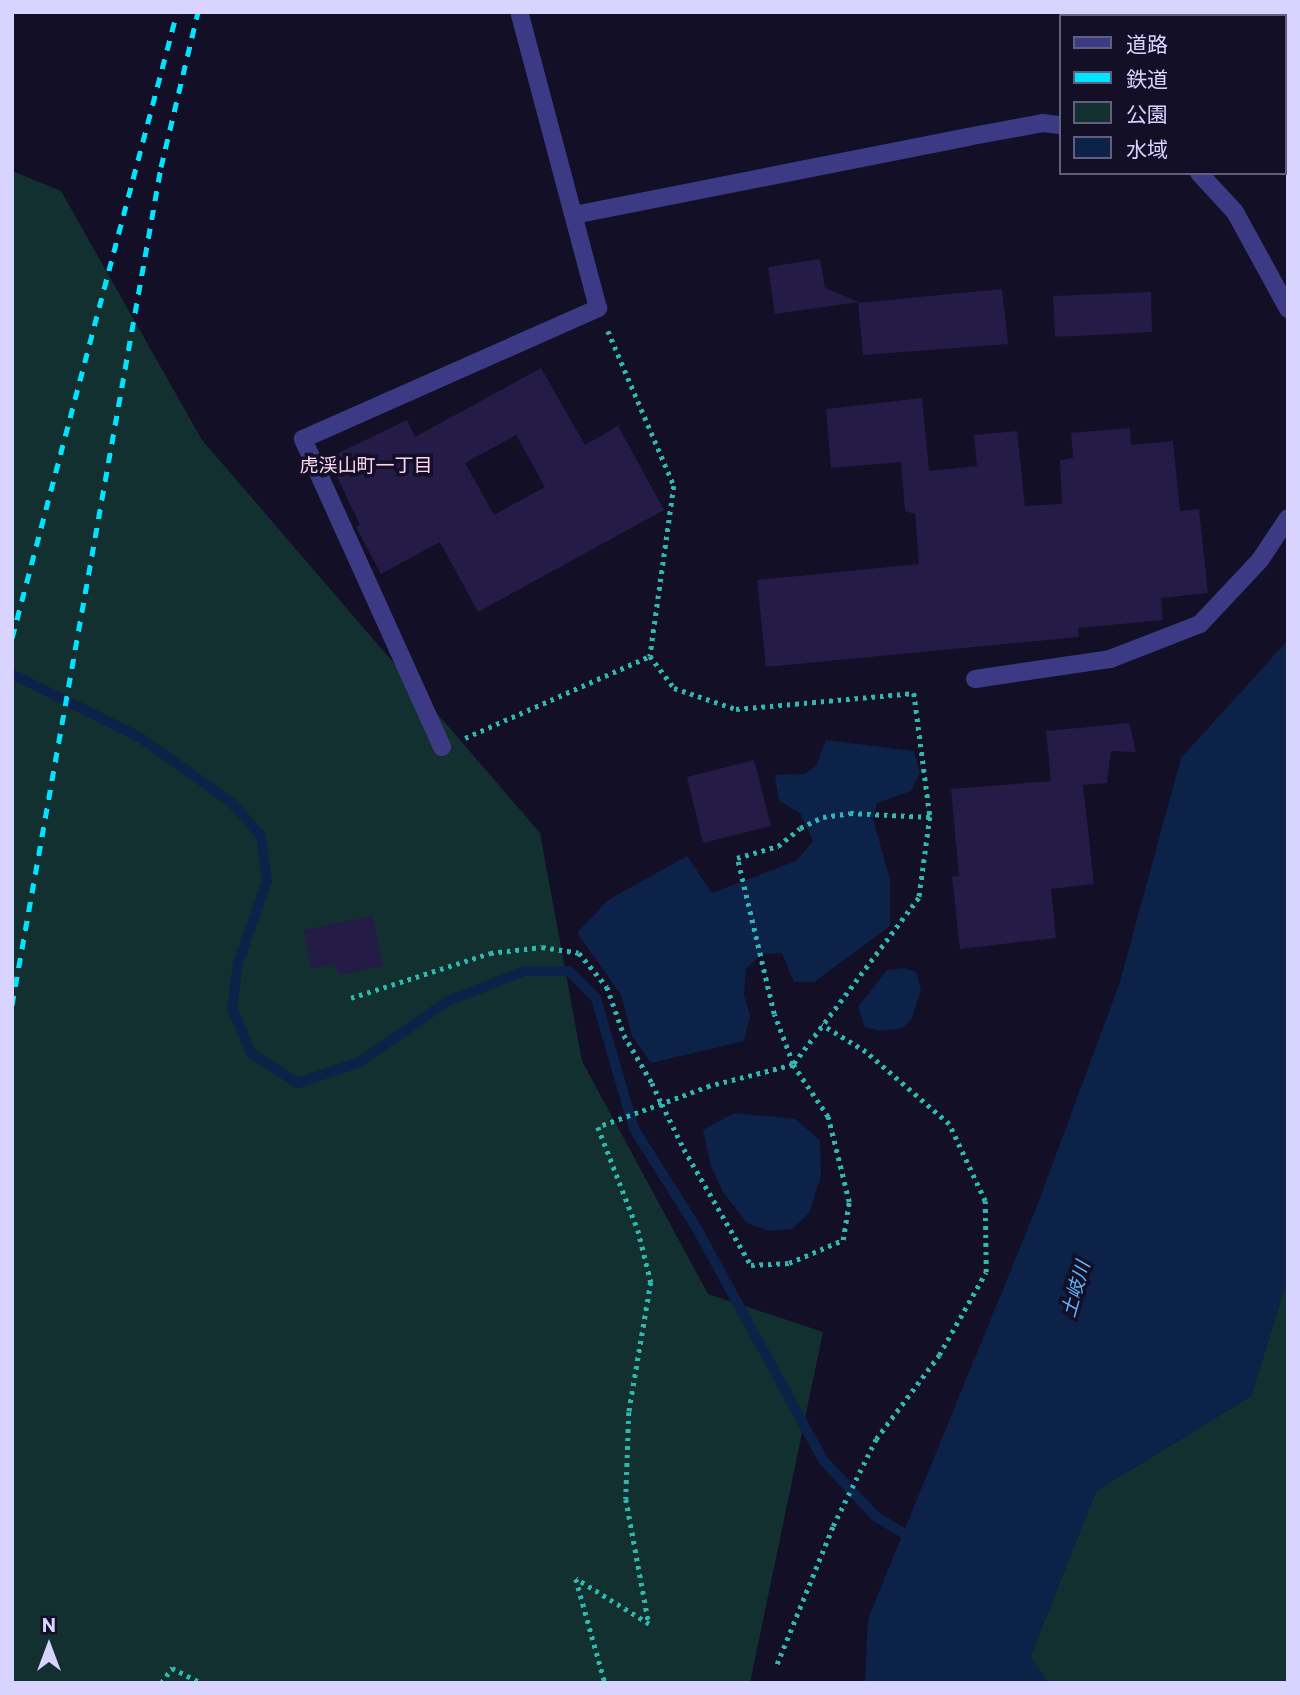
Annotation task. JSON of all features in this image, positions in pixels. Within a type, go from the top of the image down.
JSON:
[{"type":"street","points":[[442,747],[303,439],[597,307],[519,12]]},
{"type":"street","points":[[574,215],[967,137],[1043,124],[1058,125]]},
{"type":"street","points":[[1201,175],[1235,212],[1288,309]]},
{"type":"street","points":[[975,679],[1110,659],[1200,624],[1260,560],[1288,518]]},
{"type":"path","points":[[597,307],[674,486],[650,656],[674,688],[736,709],[914,693],[930,817],[919,898],[793,1065],[710,1086],[598,1126],[638,1230],[651,1282],[629,1412],[626,1499],[649,1624],[576,1579],[605,1683]]},
{"type":"path","points":[[442,747],[650,656]]},
{"type":"path","points":[[351,998],[490,953],[542,947],[579,953],[607,987],[624,1035],[751,1265],[789,1263],[843,1240],[849,1202],[828,1116],[793,1065],[774,1014],[737,858],[778,846],[800,828],[823,817],[850,813],[930,817]]},
{"type":"path","points":[[777,1664],[833,1526],[876,1439],[939,1355],[986,1272],[985,1201],[949,1124],[866,1052],[822,1025]]},
{"type":"path","points":[[161,1683],[172,1668],[202,1683]]},
{"type":"green space","points":[[12,171],[61,191],[202,440],[540,833],[582,1061],[708,1294],[823,1332],[750,1683],[12,1683]]},
{"type":"green space","points":[[1288,1277],[1288,1683],[1049,1683],[1030,1657],[1096,1491],[1251,1396]]},
{"type":"water","points":[[1288,12],[1288,103],[1286,14],[1255,14]]},
{"type":"water","name":"土岐川","points":[[1288,640],[1288,1277],[1251,1396],[1096,1491],[1030,1657],[1049,1683],[865,1683],[868,1619],[1035,1211],[1119,985],[1181,758]]},
{"type":"water","points":[[826,740],[914,751],[920,773],[911,791],[877,803],[873,819],[890,879],[890,926],[814,982],[794,982],[782,953],[762,954],[746,969],[744,995],[750,1016],[744,1041],[651,1063],[632,1036],[621,995],[577,933],[608,900],[687,856],[712,893],[796,861],[813,841],[800,813],[779,801],[775,775],[805,774],[816,766]]},
{"type":"water","points":[[904,968],[916,972],[921,990],[912,1018],[903,1028],[881,1031],[865,1027],[858,1007],[887,970]]},
{"type":"water","points":[[734,1113],[795,1119],[820,1140],[821,1176],[809,1213],[792,1229],[769,1231],[747,1223],[723,1192],[711,1166],[703,1130]]},
{"type":"building","points":[[820,259],[825,288],[859,302],[775,314],[768,267]]},
{"type":"building","points":[[1002,289],[1008,344],[863,355],[858,303]]},
{"type":"building","points":[[1151,292],[1152,332],[1055,337],[1053,296]]},
{"type":"building","points":[[541,368],[585,445],[618,426],[664,510],[478,612],[440,542],[381,574],[356,527],[360,525],[328,458],[407,420],[415,437]],"holes":[[[516,435],[545,487],[494,515],[465,463]]]},
{"type":"building","points":[[922,398],[929,471],[977,466],[974,435],[1017,431],[1025,506],[1062,504],[1060,460],[1073,458],[1071,433],[1130,428],[1131,445],[1173,441],[1180,511],[1199,509],[1208,593],[1161,598],[1163,620],[1078,628],[1079,637],[766,667],[757,580],[919,564],[915,514],[905,511],[901,462],[831,468],[826,409]]},
{"type":"building","points":[[1129,723],[1136,752],[1111,751],[1107,783],[1083,785],[1094,884],[1051,889],[1056,938],[960,949],[952,877],[959,876],[951,789],[1051,781],[1046,731]]},
{"type":"building","points":[[754,760],[771,826],[703,843],[687,777]]},
{"type":"building","points":[[373,916],[383,966],[338,975],[336,964],[311,969],[304,930]]},
{"type":"waterway","points":[[12,674],[141,738],[232,803],[261,836],[267,881],[238,963],[232,1008],[251,1053],[298,1083],[358,1063],[448,1001],[524,971],[569,971],[596,998],[634,1129],[696,1227],[823,1460],[875,1516],[915,1540]]},
{"type":"railway","points":[[12,638],[177,12]]},
{"type":"railway","points":[[12,1005],[161,167],[198,12]]},
{"type":"district","name":"虎渓山町一丁目","points":[[366,465]]}]
